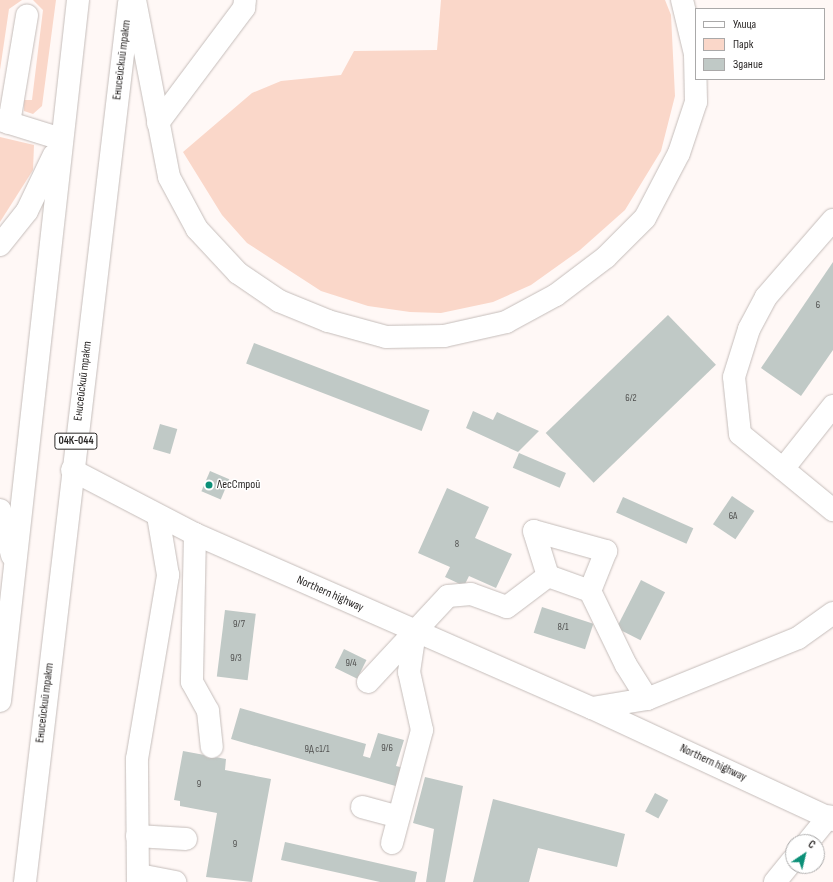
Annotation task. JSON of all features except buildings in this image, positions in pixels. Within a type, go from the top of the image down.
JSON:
[{"type":"main road","points":[[0,701],[16,574],[61,139],[78,0]]},
{"type":"main road","name":"Енисейский тракт","points":[[25,882],[72,470],[129,0]]},
{"type":"main road","points":[[136,0],[169,177],[197,229],[238,273],[279,301],[335,323],[386,337],[452,334],[506,322],[556,295],[606,257],[645,218],[679,153],[696,102],[696,80]]},
{"type":"main road","points":[[158,123],[244,8],[245,0]]},
{"type":"main road","points":[[682,0],[695,54]]},
{"type":"main road","points":[[27,15],[5,121],[61,139]]},
{"type":"main road","points":[[0,245],[27,211],[61,139]]},
{"type":"main road","points":[[833,220],[766,297],[750,329],[734,377],[740,434],[833,510]]},
{"type":"main road","points":[[783,469],[833,406]]},
{"type":"main road","name":"Northern highway","points":[[72,470],[195,534],[415,632],[592,708],[831,818]]},
{"type":"main road","points":[[0,510],[16,574]]},
{"type":"main road","points":[[158,516],[168,575],[137,760],[137,836],[139,878],[175,882]]},
{"type":"main road","points":[[548,576],[534,531],[606,551],[590,591]]},
{"type":"main road","points":[[195,534],[192,682],[208,711],[212,747]]},
{"type":"main road","points":[[368,682],[448,596],[471,594],[507,607],[548,576]]},
{"type":"main road","points":[[548,576],[590,591],[626,665],[647,699]]},
{"type":"main road","points":[[592,708],[647,699],[798,638],[833,613]]},
{"type":"main road","points":[[392,843],[422,730],[409,672],[415,632]]},
{"type":"main road","points":[[362,807],[399,817]]},
{"type":"main road","points":[[816,834],[831,818]]},
{"type":"main road","points":[[137,836],[186,839]]},
{"type":"main road","points":[[775,882],[785,870]]},
{"type":"green space","points":[[0,0],[22,0],[9,9],[0,70]]},
{"type":"green space","points":[[33,0],[56,0],[42,106],[33,114],[24,111],[24,100],[32,100],[43,10]]},
{"type":"green space","points":[[441,0],[665,0],[671,15],[675,96],[661,151],[625,210],[580,250],[531,285],[493,302],[441,313],[410,312],[368,306],[321,291],[247,243],[222,215],[183,152],[252,93],[281,81],[341,75],[354,51],[437,50]]},
{"type":"green space","points":[[0,137],[34,145],[33,170],[0,222]]},
{"type":"place","name":"ЛесСтрой","points":[[209,485]]}]
